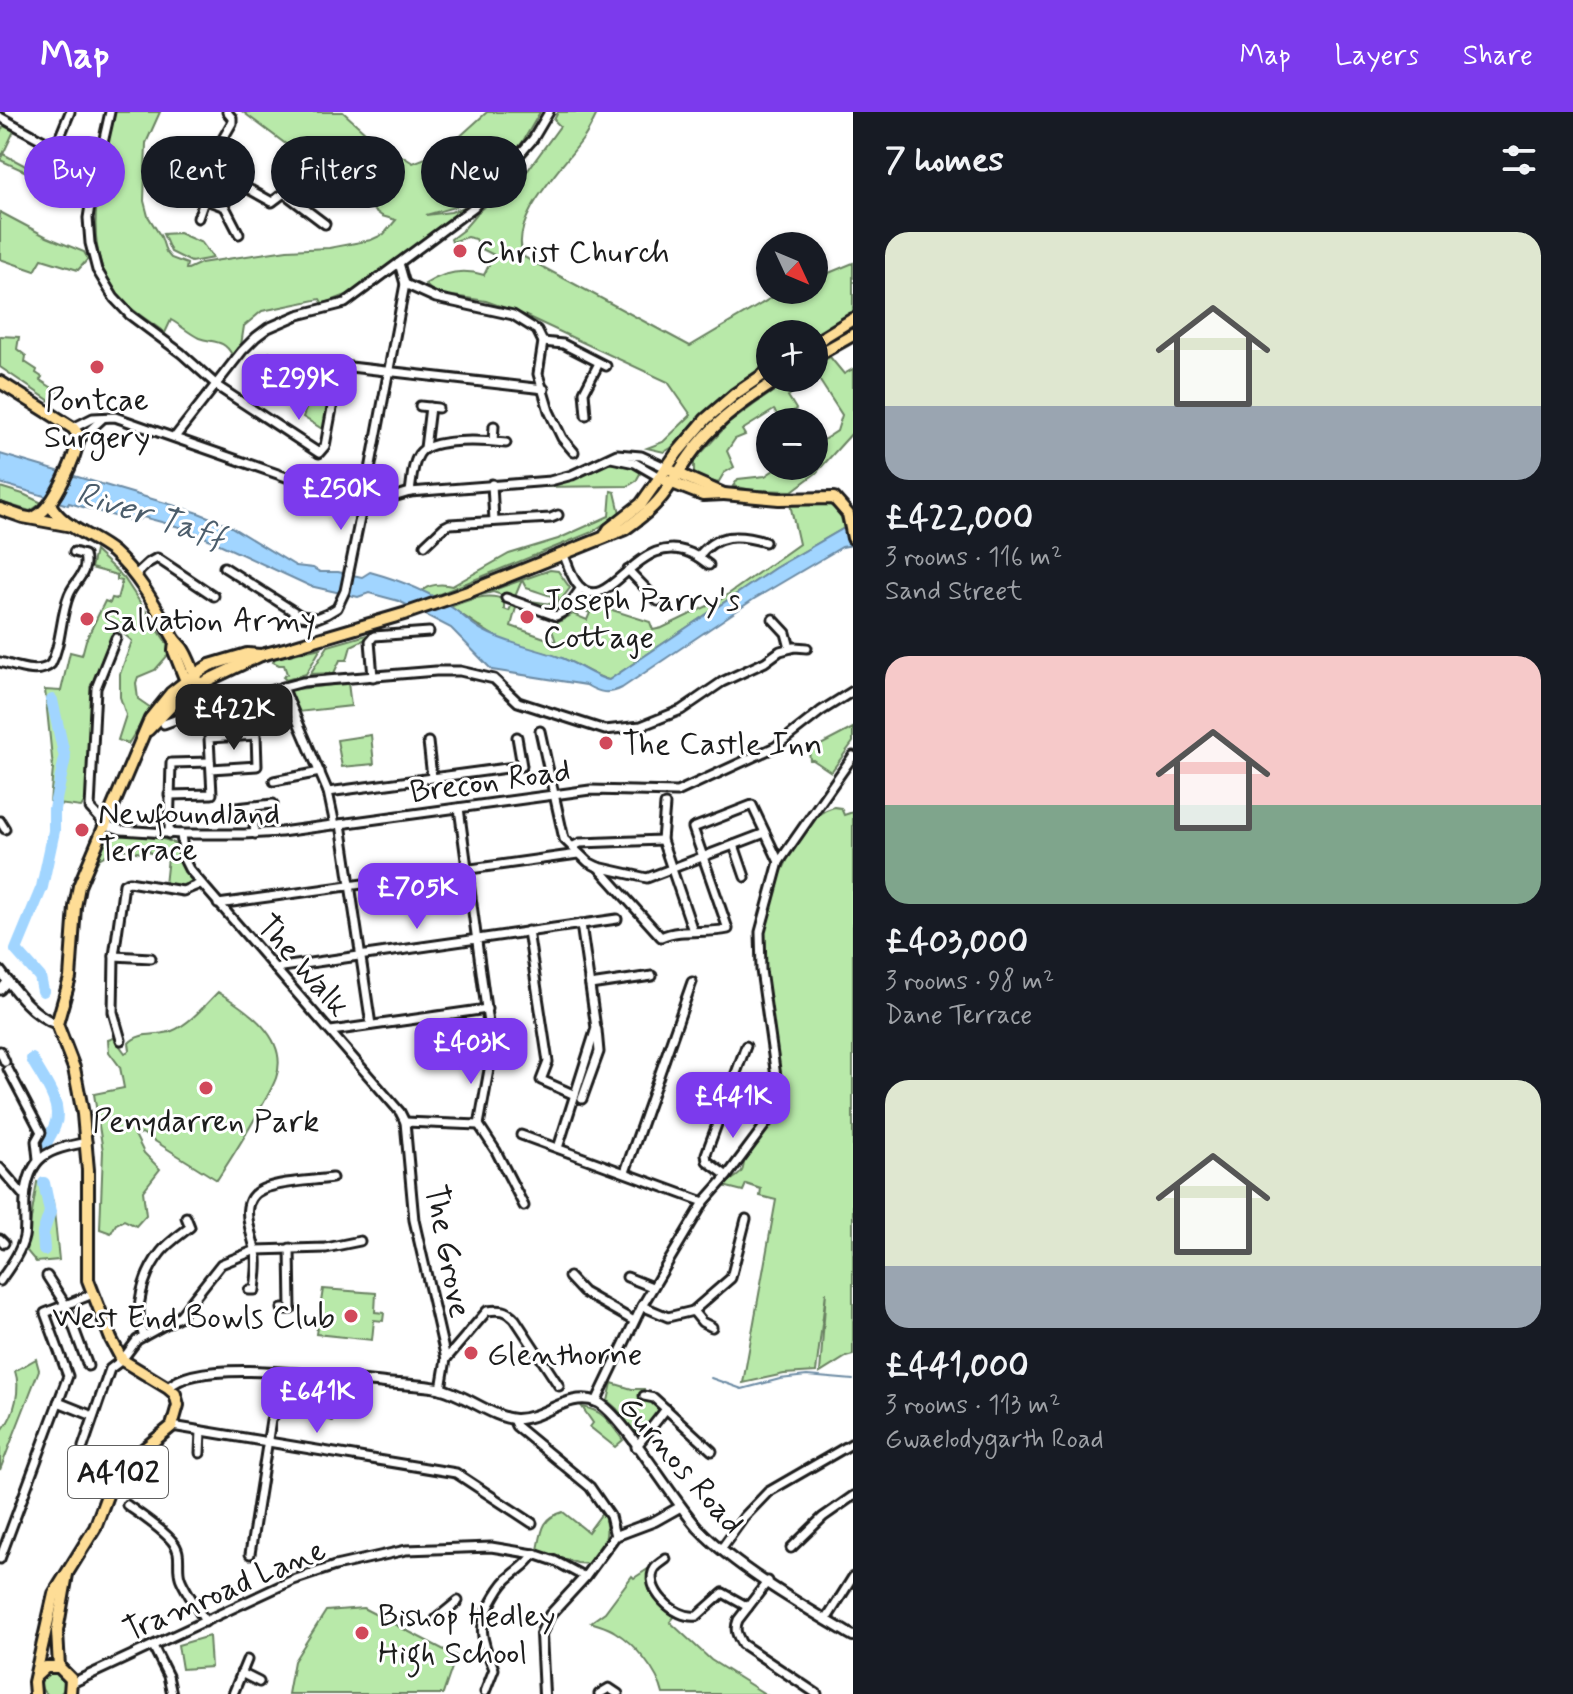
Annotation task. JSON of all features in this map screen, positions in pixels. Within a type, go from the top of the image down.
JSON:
[{"type":"main road","points":[[828,334],[853,319]]},
{"type":"main road","points":[[828,349],[853,335]]},
{"type":"main road","points":[[168,1388],[122,1360],[93,1294],[87,1269],[87,1142],[79,1087],[57,1024],[70,978],[79,886],[157,709],[210,665],[247,654],[261,655],[407,613],[606,534],[612,535],[655,504],[669,476],[706,419],[756,380]]},
{"type":"main road","points":[[0,382],[77,432],[79,440],[67,470],[51,502],[42,514],[35,517]]},
{"type":"main road","points":[[669,476],[710,431],[760,392]]},
{"type":"main road","points":[[669,476],[703,495],[779,499],[825,496],[840,502],[853,538]]},
{"type":"main road","points":[[51,502],[54,512],[107,547],[134,576],[175,642],[182,647],[192,683]]},
{"type":"main road","points":[[0,509],[59,526],[72,526]]},
{"type":"main road","name":"A4102","points":[[35,1685],[54,1594],[95,1528],[109,1487],[119,1470],[172,1426],[178,1405],[175,1394],[168,1388]]},
{"type":"main road","name":"A4102","points":[[59,1667],[56,1657],[57,1631],[67,1572]]},
{"type":"main road","points":[[23,1694],[35,1685],[46,1667],[59,1667],[68,1673],[71,1688]]},
{"type":"street","points":[[60,136],[70,112]]},
{"type":"street","points":[[104,136],[110,112]]},
{"type":"street","points":[[224,136],[232,123],[227,112]]},
{"type":"street","points":[[175,437],[242,351],[268,328],[298,315],[345,303],[454,223],[491,191],[533,139],[549,112]]},
{"type":"street","points":[[0,117],[37,136]]},
{"type":"street","points":[[255,193],[272,202],[284,193],[325,224]]},
{"type":"street","points":[[90,208],[91,247],[97,270],[120,305],[216,385],[319,453],[325,446],[340,365]]},
{"type":"street","points":[[198,218],[202,208]]},
{"type":"street","points":[[226,208],[239,234]]},
{"type":"street","points":[[224,567],[301,616],[317,618],[337,608],[350,570],[361,513],[366,505],[366,491],[405,284],[399,263]]},
{"type":"street","points":[[405,284],[436,298],[513,315],[537,330],[543,342],[538,374],[549,411],[574,452]]},
{"type":"street","points":[[543,342],[563,344],[602,365],[588,381],[584,402],[586,415]]},
{"type":"street","points":[[271,358],[544,389]]},
{"type":"street","points":[[584,402],[595,401]]},
{"type":"street","points":[[410,492],[414,466],[425,448],[434,408],[420,406]]},
{"type":"street","points":[[79,440],[104,417]]},
{"type":"street","points":[[73,428],[93,418],[115,417],[366,505],[410,492],[550,481],[572,475],[617,454],[633,454],[669,476]]},
{"type":"street","points":[[493,441],[494,426]]},
{"type":"street","points":[[425,448],[480,440],[506,443]]},
{"type":"street","points":[[560,451],[568,445]]},
{"type":"street","points":[[492,484],[494,521]]},
{"type":"street","points":[[421,532],[427,543],[450,524],[554,516],[555,529]]},
{"type":"street","points":[[755,540],[759,529]]},
{"type":"street","points":[[698,557],[711,542],[719,538],[737,536],[765,542]]},
{"type":"street","points":[[563,553],[581,588],[591,593],[601,592],[647,554],[661,550],[673,549],[698,557],[709,565]]},
{"type":"street","points":[[0,662],[38,670],[51,664],[68,597],[81,579],[86,563],[84,555],[74,552]]},
{"type":"street","points":[[134,576],[157,558],[214,596]]},
{"type":"street","points":[[236,575],[242,568]]},
{"type":"street","points":[[628,570],[656,599],[661,589]]},
{"type":"street","points":[[508,602],[556,616],[565,611],[581,588]]},
{"type":"street","points":[[773,619],[786,633],[790,648]]},
{"type":"street","points":[[373,677],[370,641],[374,636],[429,632]]},
{"type":"street","points":[[106,825],[90,808],[93,735],[96,688],[116,638]]},
{"type":"street","points":[[192,683],[196,701],[208,713],[219,712],[283,687],[315,680],[436,671],[470,673],[494,679],[518,702],[605,730],[641,726],[681,710],[722,682],[790,648],[807,648]]},
{"type":"street","points":[[283,687],[320,772],[338,824],[351,885],[371,1025]]},
{"type":"street","name":"Brecon Road","points":[[106,825],[129,831],[169,834],[255,834],[611,788],[667,793],[688,788],[775,747],[821,711],[853,691]]},
{"type":"street","points":[[164,724],[203,710]]},
{"type":"street","points":[[540,731],[564,839],[578,854],[598,867],[661,937],[674,932],[710,933],[728,929],[693,828],[752,805],[779,862]]},
{"type":"street","points":[[169,795],[212,794],[211,766],[209,738],[256,735],[257,766],[211,766],[171,763],[169,795],[169,834]]},
{"type":"street","points":[[328,792],[522,766],[517,737]]},
{"type":"street","points":[[428,742],[432,777]]},
{"type":"street","points":[[168,1388],[177,1380],[190,1376],[238,1371],[441,1389],[513,1419],[571,1401],[596,1402],[652,1287],[704,1202],[778,1109],[781,1101],[761,970],[763,919],[779,862],[853,756]]},
{"type":"street","points":[[274,781],[320,772]]},
{"type":"street","points":[[236,808],[273,804]]},
{"type":"street","points":[[665,805],[662,840],[692,928]]},
{"type":"street","points":[[252,806],[255,834]]},
{"type":"street","points":[[459,808],[492,1053],[479,1125],[524,1206]]},
{"type":"street","points":[[598,867],[647,878],[765,833]]},
{"type":"street","name":"The Walk","points":[[181,834],[184,859],[200,884],[331,1031],[400,1112],[405,1122]]},
{"type":"street","points":[[572,847],[580,843],[662,840]]},
{"type":"street","points":[[734,845],[745,877]]},
{"type":"street","points":[[218,904],[578,854]]},
{"type":"street","points":[[121,1040],[113,1012],[114,956],[124,884],[129,882],[183,891],[200,884]]},
{"type":"street","points":[[275,968],[617,919]]},
{"type":"street","points":[[558,1148],[578,1097],[596,1028],[581,924]]},
{"type":"street","points":[[528,931],[548,1062],[541,1080],[578,1097]]},
{"type":"street","points":[[114,956],[151,958]]},
{"type":"street","points":[[0,971],[32,1008],[46,1020],[57,1024]]},
{"type":"street","points":[[590,985],[652,976]]},
{"type":"street","points":[[0,990],[8,981]]},
{"type":"street","points":[[625,1172],[692,982]]},
{"type":"street","points":[[331,1031],[487,1009]]},
{"type":"street","points":[[727,1176],[707,1161],[706,1154],[746,1046]]},
{"type":"street","points":[[0,1051],[41,1132],[36,1141],[38,1159]]},
{"type":"street","points":[[405,1122],[479,1125]]},
{"type":"street","name":"The Grove","points":[[405,1122],[414,1220],[446,1359],[441,1389]]},
{"type":"street","points":[[521,1135],[704,1202]]},
{"type":"street","points":[[0,1281],[24,1239],[25,1197],[32,1167],[38,1159],[66,1146],[87,1142]]},
{"type":"street","points":[[0,1168],[25,1197]]},
{"type":"street","points":[[249,1290],[255,1290],[256,1250],[247,1218],[252,1196],[267,1188],[332,1178]]},
{"type":"street","points":[[144,1336],[140,1310],[144,1283],[160,1253],[190,1227],[186,1217]]},
{"type":"street","points":[[642,1306],[668,1317],[693,1311],[731,1278],[746,1219]]},
{"type":"street","points":[[83,1447],[110,1369],[144,1336],[179,1317],[221,1264],[256,1250],[326,1248],[360,1241]]},
{"type":"street","points":[[282,1309],[291,1309],[290,1248]]},
{"type":"street","points":[[47,1276],[65,1304],[88,1366]]},
{"type":"street","points":[[569,1277],[583,1292],[634,1321]]},
{"type":"street","points":[[627,1277],[652,1287]]},
{"type":"street","points":[[0,1559],[68,1376],[45,1313],[93,1294]]},
{"type":"street","points":[[446,1359],[487,1311],[503,1310],[515,1319],[559,1386]]},
{"type":"street","points":[[693,1311],[702,1322],[712,1327]]},
{"type":"street","points":[[644,1396],[654,1398],[712,1451]]},
{"type":"street","points":[[58,1402],[93,1416]]},
{"type":"street","name":"Gurnos Road","points":[[596,1402],[615,1417],[680,1507],[721,1549],[853,1636]]},
{"type":"street","points":[[250,1554],[271,1420],[281,1404],[296,1403],[332,1415]]},
{"type":"street","points":[[636,1447],[666,1409]]},
{"type":"street","points":[[513,1419],[516,1426],[590,1487],[606,1509],[615,1536]]},
{"type":"street","points":[[172,1426],[456,1473],[532,1523]]},
{"type":"street","points":[[200,1453],[201,1431]]},
{"type":"street","points":[[721,1549],[744,1517],[768,1492],[853,1443]]},
{"type":"street","points":[[791,1548],[823,1517],[853,1496]]},
{"type":"street","points":[[127,1505],[172,1540],[180,1556],[178,1572],[181,1582],[205,1622]]},
{"type":"street","points":[[544,1694],[541,1634],[550,1615],[585,1577],[615,1536],[655,1521],[680,1507]]},
{"type":"street","name":"Tramroad Lane","points":[[71,1688],[293,1580],[335,1566],[406,1550],[491,1547],[534,1554],[585,1577]]},
{"type":"street","points":[[485,1692],[494,1669],[483,1641],[481,1625],[484,1615],[509,1577],[527,1566],[534,1554]]},
{"type":"street","points":[[666,1559],[654,1569],[653,1577],[658,1592],[672,1611],[682,1616],[697,1616],[729,1585]]},
{"type":"street","points":[[826,1620],[853,1577]]},
{"type":"street","points":[[768,1581],[735,1627],[742,1644],[817,1694]]},
{"type":"street","points":[[724,1593],[748,1607]]},
{"type":"street","points":[[436,1619],[458,1601]]},
{"type":"street","points":[[153,1646],[168,1676],[172,1694]]},
{"type":"street","points":[[233,1694],[247,1660]]},
{"type":"street","points":[[241,1673],[259,1682]]},
{"type":"street","points":[[599,1694],[609,1688],[618,1694]]},
{"type":"green space","points":[[115,112],[160,112],[149,136],[141,136],[141,208],[146,208],[166,252],[171,258],[187,264],[186,269],[201,263],[287,250],[329,248],[371,240],[384,234],[396,220],[382,216],[371,208],[405,208],[405,158],[413,163],[421,160],[421,208],[453,208],[426,215],[464,208],[349,294],[323,304],[320,299],[262,311],[244,326],[241,345],[232,355],[222,344],[199,338],[171,320],[165,333],[125,303],[109,283],[100,260],[96,208],[125,208],[125,136],[110,136]]},
{"type":"green space","points":[[243,112],[343,112],[370,136],[275,136]]},
{"type":"green space","points":[[487,112],[540,112],[526,136],[461,136]]},
{"type":"green space","points":[[558,112],[598,112],[585,136],[530,211],[523,227],[521,243],[524,257],[690,346],[761,304],[828,304],[828,273],[853,263],[853,313],[828,328],[828,320],[756,320],[756,372],[717,401],[671,448],[664,452],[647,448],[663,442],[691,415],[668,382],[522,314],[486,301],[434,293],[425,284],[454,272],[484,275],[494,255],[480,248],[476,239],[467,237],[452,242],[451,239],[482,208],[527,208],[527,171],[560,126],[554,120]]},
{"type":"green space","points":[[4,126],[14,131],[3,154],[0,154],[0,132]]},
{"type":"green space","points":[[3,154],[24,165],[24,171],[0,160]]},
{"type":"green space","points":[[0,212],[84,252],[88,259],[78,270],[42,259],[35,271],[0,259]]},
{"type":"green space","points":[[179,233],[202,243],[213,258],[191,262],[171,252],[163,234]]},
{"type":"green space","points":[[0,336],[19,337],[17,349],[26,356],[25,362],[37,370],[36,373],[42,377],[40,380],[57,391],[50,401],[0,367]]},
{"type":"green space","points":[[828,358],[844,374],[853,369],[853,432],[828,460],[828,437],[837,431],[842,415],[827,392]]},
{"type":"green space","points":[[773,392],[795,392],[788,396],[795,408],[756,408],[756,421],[742,430],[745,435],[735,439],[727,451],[734,467],[724,473],[718,483],[700,478],[694,473],[694,461],[728,424]]},
{"type":"green space","points":[[312,393],[329,396],[324,430],[303,417]]},
{"type":"green space","points":[[619,463],[642,470],[636,481],[628,486],[538,487],[569,479],[604,464]]},
{"type":"green space","points":[[738,479],[807,480],[792,491],[733,486]]},
{"type":"green space","points":[[0,487],[42,503],[30,511],[0,502]]},
{"type":"green space","points":[[611,491],[615,492],[620,513],[592,532],[437,595],[431,597],[421,592],[435,585],[452,586],[509,554],[558,539],[609,516]]},
{"type":"green space","points":[[826,503],[839,511],[844,528],[775,568],[609,680],[557,656],[503,641],[450,607],[477,598],[498,597],[504,600],[504,609],[509,611],[513,602],[517,604],[511,626],[556,642],[552,630],[554,625],[573,614],[587,620],[590,613],[582,609],[581,600],[650,622],[653,630],[662,628],[720,600],[799,544],[790,504]]},
{"type":"green space","points":[[95,551],[124,578],[168,645],[169,654],[155,670],[138,677],[138,699],[151,708],[128,744],[118,740],[126,715],[120,697],[120,674],[132,641],[117,628],[95,684],[88,796],[81,807],[50,803],[53,768],[45,690],[61,691],[70,652],[82,655],[105,601],[110,603],[112,598],[117,599],[122,581],[117,580],[117,575],[91,568]]},
{"type":"green space","points":[[550,570],[558,571],[570,588],[558,604],[558,597],[526,588],[522,580],[514,599],[493,592],[477,596]]},
{"type":"green space","points":[[517,599],[557,605],[554,609],[537,604],[536,607]]},
{"type":"green space","points":[[370,634],[351,646],[347,660],[340,660],[334,673],[310,674],[328,646]]},
{"type":"green space","points":[[321,648],[306,674],[286,680],[283,677],[287,674],[284,665],[273,662],[275,658]]},
{"type":"green space","points":[[348,683],[351,706],[298,712],[290,690]]},
{"type":"green space","points":[[853,728],[853,742],[831,772],[810,760],[809,751]]},
{"type":"green space","points":[[371,735],[374,764],[342,767],[337,740]]},
{"type":"green space","points":[[834,807],[841,808],[844,815],[853,812],[853,1355],[820,1373],[826,1292],[816,1372],[784,1374],[743,1383],[776,1200],[760,1196],[761,1189],[746,1184],[743,1191],[723,1186],[739,1175],[744,1155],[786,1107],[766,986],[767,917],[776,882],[798,836],[818,815]]},
{"type":"green space","points":[[130,834],[174,843],[180,848],[197,882],[183,889],[165,885],[168,857],[150,853],[149,850],[142,849],[141,853],[118,848],[99,859],[96,865],[93,864],[106,842]]},
{"type":"green space","points":[[218,992],[263,1026],[277,1050],[279,1064],[276,1078],[217,1180],[142,1133],[135,1135],[144,1153],[160,1169],[143,1191],[146,1215],[136,1226],[124,1220],[116,1224],[111,1233],[100,1229],[103,1151],[94,1094],[124,1088],[120,1067],[109,1052],[108,1040],[114,1038],[125,1053],[130,1050],[129,1043],[133,1039],[179,1028]]},
{"type":"green space","points":[[37,1182],[44,1184],[53,1201],[59,1260],[36,1262],[26,1250]]},
{"type":"green space","name":"West End Bowls Club","points":[[323,1289],[376,1293],[375,1312],[384,1313],[383,1321],[374,1320],[372,1340],[316,1334]]},
{"type":"green space","points":[[36,1359],[39,1370],[0,1470],[0,1429],[11,1416],[16,1401],[15,1371]]},
{"type":"green space","points":[[612,1383],[644,1389],[644,1398],[652,1400],[660,1408],[642,1437],[638,1437],[608,1401]]},
{"type":"green space","points":[[582,1407],[601,1414],[623,1440],[615,1447],[590,1427],[593,1423]]},
{"type":"green space","points":[[563,1512],[588,1532],[603,1512],[605,1540],[590,1564],[577,1563],[538,1550],[547,1521]]},
{"type":"green space","points":[[651,1567],[657,1594],[675,1616],[670,1622],[711,1660],[765,1694],[663,1694],[645,1659],[623,1637],[591,1622],[605,1612],[632,1576],[634,1578]]},
{"type":"green space","name":"Bishop Hedley High School","points":[[363,1608],[456,1656],[443,1694],[288,1694],[294,1661],[326,1611]]},
{"type":"green space","points":[[209,1636],[211,1667],[182,1669],[178,1645]]},
{"type":"green space","points":[[48,1673],[58,1673],[64,1679],[64,1689],[58,1695],[48,1695],[42,1689],[42,1679]]},
{"type":"water","name":"River Taff","points":[[0,454],[196,512],[228,525],[296,566],[362,577],[370,572],[403,583],[445,603],[493,635],[565,659],[609,680],[775,568],[853,523],[853,545],[842,547],[754,599],[622,688],[604,692],[586,685],[492,670],[451,628],[399,601],[369,593],[358,597],[310,586],[187,529],[143,517],[135,522],[0,483]]},
{"type":"waterway","points":[[43,991],[40,977],[16,950],[42,887],[65,758],[52,700]]},
{"type":"waterway","points":[[32,1059],[56,1108],[55,1125],[46,1143]]},
{"type":"waterway","points":[[44,1183],[50,1212],[43,1233],[44,1250]]},
{"type":"waterway","points":[[711,1378],[742,1389],[807,1376],[853,1380]]},
{"type":"place","name":"Christ Church","points":[[460,251]]},
{"type":"place","name":"Pontcae Surgery","points":[[97,367]]},
{"type":"place","name":"Joseph Parry's Cottage","points":[[527,617]]},
{"type":"place","name":"Salvation Army","points":[[87,619]]},
{"type":"place","name":"The Castle Inn","points":[[606,743]]},
{"type":"place","name":"Newfoundland Terrace","points":[[82,830]]},
{"type":"place","name":"Penydarren Park","points":[[206,1088]]},
{"type":"place","name":"West End Bowls Club","points":[[351,1316]]},
{"type":"place","name":"Glenthorne","points":[[471,1353]]},
{"type":"place","name":"Bishop Hedley High School","points":[[362,1633]]}]
